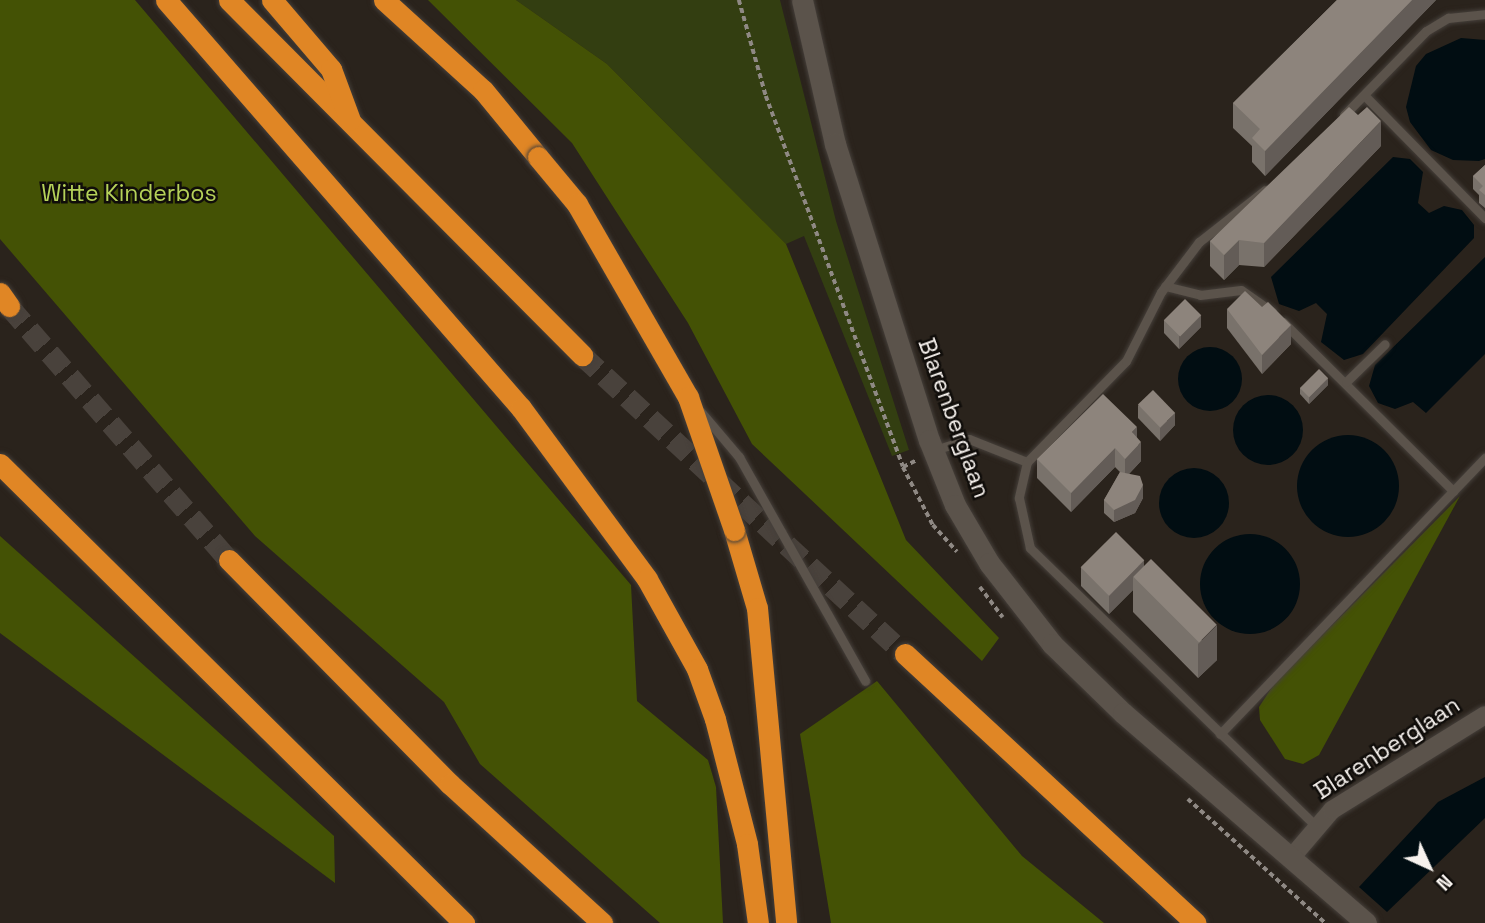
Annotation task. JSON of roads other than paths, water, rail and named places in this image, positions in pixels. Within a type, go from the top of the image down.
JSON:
[{"type":"highway","points":[[166,0],[521,408],[671,620],[715,719],[747,844],[758,923]]},
{"type":"highway","points":[[229,0],[354,129],[582,355]]},
{"type":"highway","points":[[272,0],[331,69],[354,129]]},
{"type":"highway","points":[[384,0],[483,90],[577,204],[688,397],[734,530],[757,608],[786,923]]},
{"type":"highway","points":[[0,464],[464,923]]},
{"type":"highway","points":[[229,559],[450,784],[602,923]]},
{"type":"highway","points":[[905,654],[1196,923]]},
{"type":"street","name":"Blarenberglaan","points":[[802,0],[835,144],[926,455],[989,563],[1052,644],[1366,923]]},
{"type":"street","name":"Blarenberglaan","points":[[1291,858],[1332,810],[1485,715]]},
{"type":"lane","points":[[1337,121],[1426,31],[1448,18],[1485,15]]},
{"type":"lane","points":[[1364,95],[1485,218]]},
{"type":"lane","points":[[1272,184],[1199,242],[1165,286],[1126,361],[1027,462],[1019,498],[1030,548],[1317,827]]},
{"type":"lane","points":[[1165,286],[1200,295],[1241,290],[1346,382],[1453,491]]},
{"type":"lane","points":[[1346,382],[1385,344]]},
{"type":"lane","points":[[688,397],[739,457],[865,681]]},
{"type":"lane","points":[[926,455],[969,439],[1027,462]]},
{"type":"lane","points":[[1220,734],[1485,458]]},
{"type":"tunnel","points":[[9,306],[229,560]]},
{"type":"tunnel","points":[[582,355],[905,654]]},
{"type":"park label","name":"Witte Kinderbos","points":[[129,193]]}]
